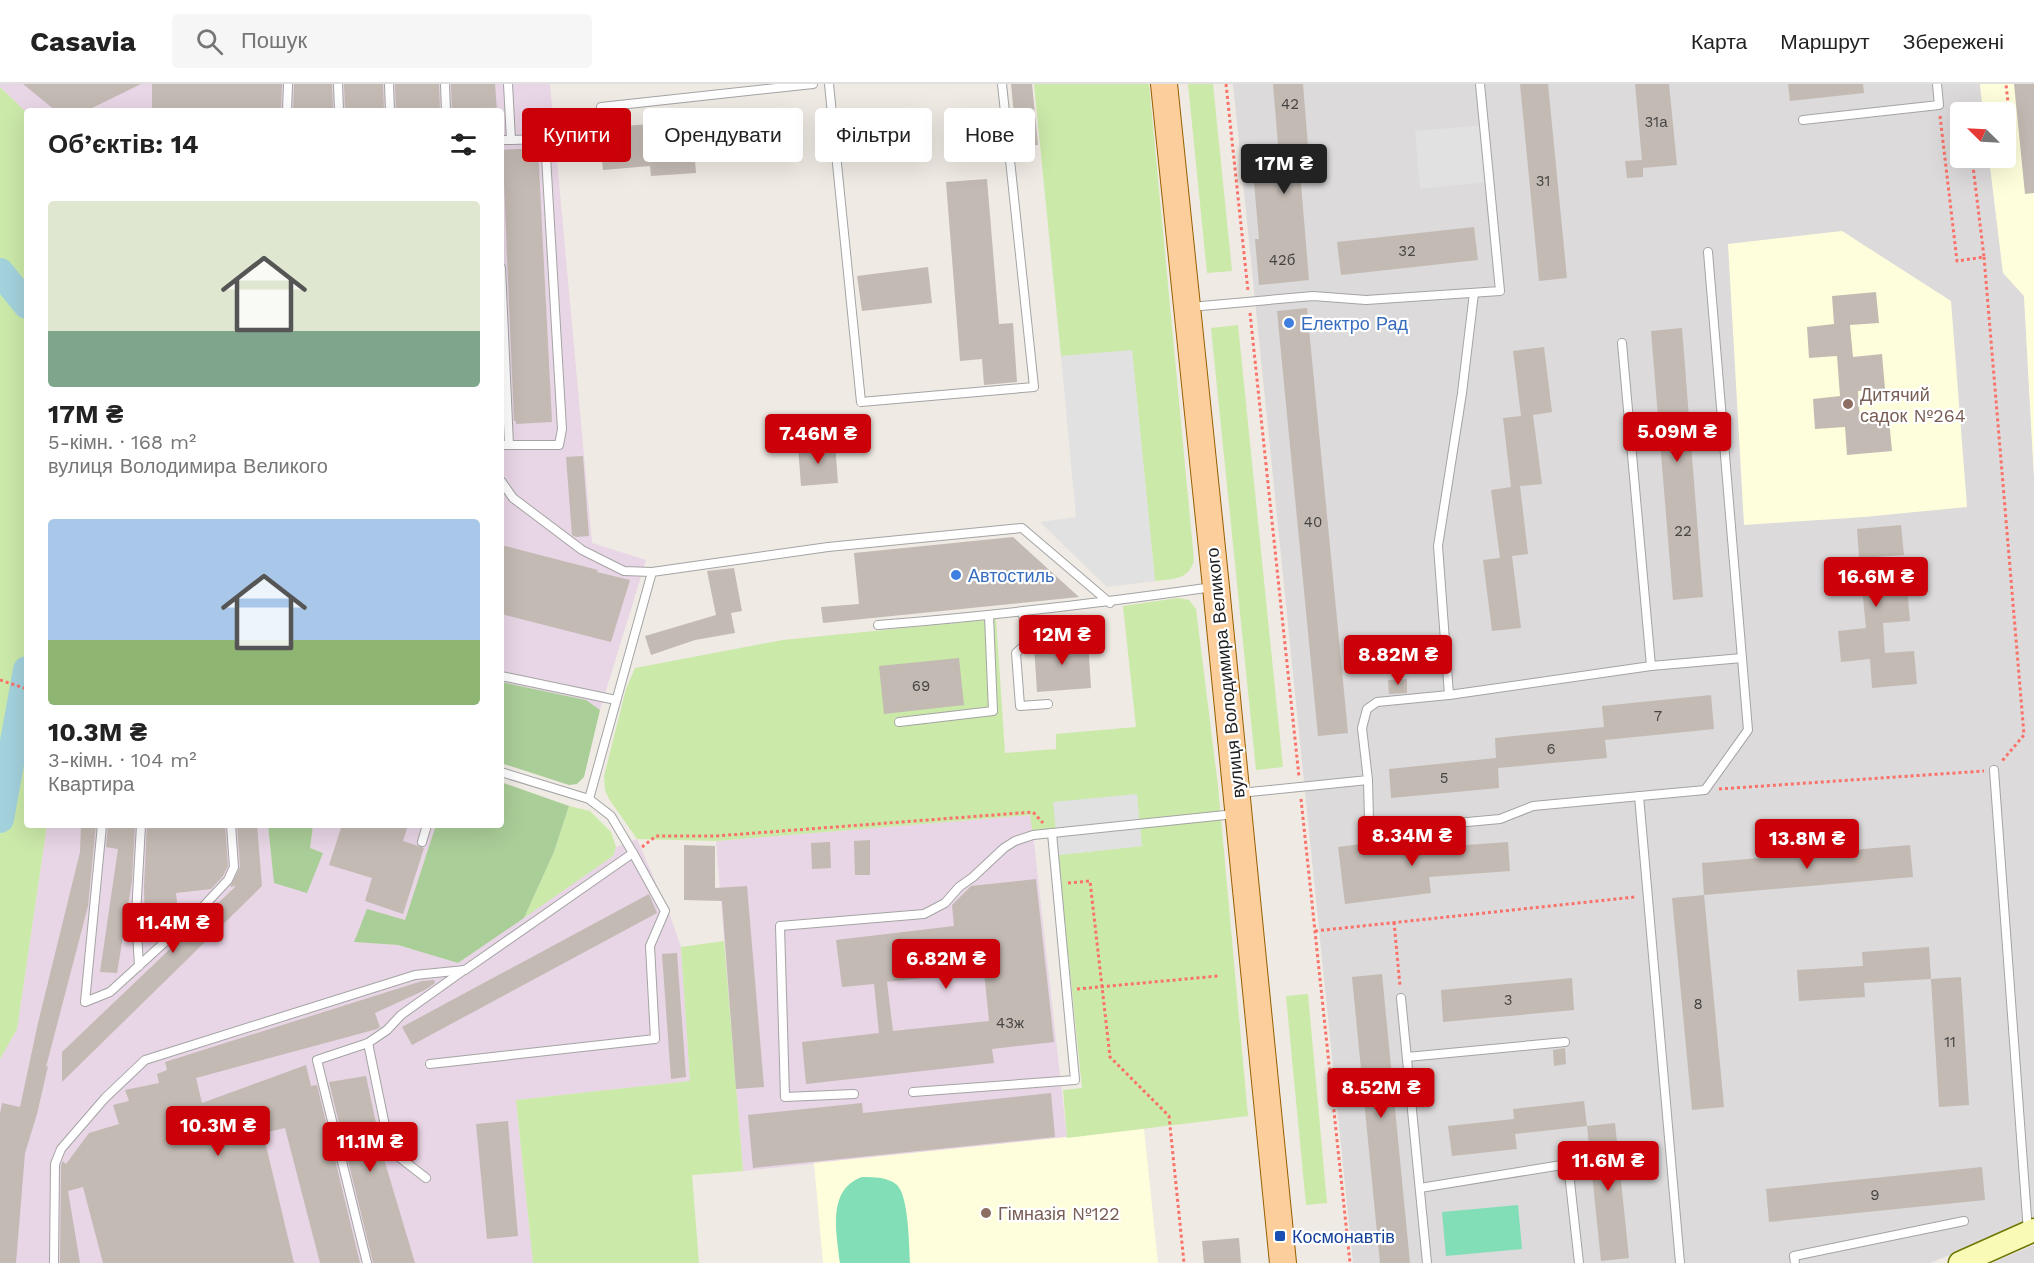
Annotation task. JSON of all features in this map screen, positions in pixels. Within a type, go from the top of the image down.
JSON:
[{"type":"main road","name":"вулиця Володимира Великого","points":[[1164,84],[1283,1263]]},
{"type":"street","points":[[1960,1263],[2031,1231]]},
{"type":"lane","points":[[287,108],[288,84]]},
{"type":"lane","points":[[338,84],[339,108]]},
{"type":"lane","points":[[389,84],[390,108]]},
{"type":"lane","points":[[445,84],[446,108]]},
{"type":"lane","points":[[508,84],[511,140]]},
{"type":"lane","points":[[602,107],[813,84]]},
{"type":"lane","points":[[829,84],[861,402],[1034,387],[1002,84]]},
{"type":"lane","points":[[1187,307],[1313,296],[1366,300],[1500,291],[1480,84]]},
{"type":"lane","points":[[1803,120],[1939,105],[1937,84]]},
{"type":"lane","points":[[504,140],[545,139],[562,429],[559,445],[505,445],[504,401]]},
{"type":"lane","points":[[1708,252],[1742,657],[1748,730],[1705,790],[1533,806],[1500,819],[1380,830],[1369,821],[1368,780],[1362,728],[1367,709],[1377,702],[1449,695],[1651,666],[1742,657]]},
{"type":"lane","points":[[1449,695],[1438,546],[1462,393],[1474,293]]},
{"type":"lane","points":[[1622,343],[1651,666]]},
{"type":"lane","points":[[504,485],[513,498],[582,550],[624,571],[652,572],[828,547],[1022,528],[1110,603]]},
{"type":"lane","points":[[589,799],[652,572]]},
{"type":"lane","points":[[878,626],[1110,603],[1216,586]]},
{"type":"lane","points":[[1023,613],[1026,644],[1016,653],[1020,706],[1048,704]]},
{"type":"lane","points":[[899,722],[993,711],[989,616]]},
{"type":"lane","points":[[504,677],[616,700]]},
{"type":"lane","points":[[1994,770],[2031,1231]]},
{"type":"lane","points":[[430,1064],[655,1039],[650,946],[665,911],[633,853],[611,816],[589,799],[504,773]]},
{"type":"lane","points":[[854,1094],[785,1097],[780,926],[924,914],[945,903],[958,887],[973,877],[1015,840],[1033,835],[1238,804],[1300,789],[1368,780]]},
{"type":"lane","points":[[1639,796],[1680,1263]]},
{"type":"lane","points":[[102,828],[85,1002],[110,992],[200,910],[228,880],[234,867],[231,828]]},
{"type":"lane","points":[[139,966],[136,915],[141,828]]},
{"type":"lane","points":[[422,842],[426,828]]},
{"type":"lane","points":[[914,1092],[1075,1080],[1052,833]]},
{"type":"lane","points":[[367,1263],[317,1060],[368,1043],[387,1030],[401,1015],[633,853]]},
{"type":"lane","points":[[54,1263],[55,1164],[58,1156],[105,1098],[146,1060],[415,975],[465,970]]},
{"type":"lane","points":[[1401,998],[1427,1263]]},
{"type":"lane","points":[[1407,1058],[1565,1042]]},
{"type":"lane","points":[[368,1043],[390,1150],[426,1178]]},
{"type":"lane","points":[[1420,1188],[1568,1164],[1579,1263]]},
{"type":"lane","points":[[1795,1263],[1794,1256],[1964,1221]]},
{"type":"path","points":[[1226,84],[1350,1263]]},
{"type":"path","points":[[2006,84],[2008,102]]},
{"type":"path","points":[[1939,105],[1957,261],[1984,257]]},
{"type":"path","points":[[1705,790],[1994,770],[2024,735],[1984,257],[1973,168]]},
{"type":"path","points":[[0,680],[24,688]]},
{"type":"path","points":[[633,853],[656,836],[716,836],[1033,812],[1052,833]]},
{"type":"path","points":[[1057,884],[1090,881],[1110,1057],[1169,1116],[1184,1263]]},
{"type":"path","points":[[1315,930],[1647,896]]},
{"type":"path","points":[[1394,922],[1401,998]]},
{"type":"path","points":[[1067,990],[1218,976]]},
{"type":"shaded area","points":[[0,84],[550,84],[552,108],[522,108],[522,162],[557,162],[592,543],[646,560],[600,710],[586,700],[504,683],[504,108],[24,108],[24,110],[0,87]]},
{"type":"shaded area","points":[[1233,84],[1980,84],[1982,102],[1950,102],[1950,168],[1990,168],[2003,272],[2024,296],[2034,477],[2034,1220],[1930,1263],[1353,1263]]},
{"type":"shaded area","points":[[1980,84],[2034,84],[2034,477],[2024,296],[2003,273],[1990,168],[2016,168],[2016,102],[1982,102]]},
{"type":"shaded area","points":[[1485,125],[1489,182],[1420,189],[1415,131]]},
{"type":"shaded area","name":"Дитячий садок №264","points":[[1842,231],[1951,301],[1967,507],[1744,525],[1728,244]]},
{"type":"shaded area","points":[[1132,350],[1155,581],[1107,587],[1040,522],[1076,517],[1061,356]]},
{"type":"shaded area","points":[[1137,794],[1142,846],[1058,855],[1053,802]]},
{"type":"shaded area","points":[[1031,815],[1067,1138],[743,1171],[716,841]]},
{"type":"shaded area","points":[[47,828],[268,828],[274,882],[323,853],[310,848],[313,828],[435,828],[405,920],[354,942],[398,945],[458,963],[613,856],[616,847],[637,839],[681,947],[690,1081],[516,1100],[533,1263],[0,1263],[0,1059],[17,1029]]},
{"type":"shaded area","name":"Гімназія №122","points":[[1144,1129],[1158,1263],[823,1263],[814,1163]]},
{"type":"shaded area","points":[[2034,1245],[2034,1263],[1992,1263]]},
{"type":"green space","points":[[1034,84],[1149,84],[1194,560],[1192,567],[1179,577],[1155,581],[1132,351],[1061,356]]},
{"type":"green space","points":[[1188,84],[1213,84],[1232,271],[1207,273]]},
{"type":"green space","points":[[0,87],[24,110],[24,828],[47,828],[17,1029],[0,1059]]},
{"type":"green space","points":[[1238,325],[1283,767],[1256,770],[1211,328]]},
{"type":"green space","points":[[1178,598],[1189,600],[1196,609],[1218,786],[1248,1116],[1067,1138],[1063,1090],[1082,1088],[1058,855],[1142,846],[1056,833],[1033,835],[1030,815],[716,841],[637,839],[605,790],[604,776],[626,689],[635,668],[783,640],[996,619],[1005,753],[1056,749],[1056,734],[1136,727],[1123,606]]},
{"type":"green space","points":[[504,683],[586,700],[600,710],[584,777],[577,784],[569,785],[504,764]]},
{"type":"green space","points":[[504,783],[569,806],[554,852],[524,918],[458,963],[398,945],[354,942],[367,909],[405,920],[435,828],[504,828]]},
{"type":"green space","points":[[569,806],[590,811],[611,832],[616,847],[613,856],[524,918],[554,852]]},
{"type":"green space","points":[[268,828],[313,828],[310,848],[323,853],[307,893],[274,883]]},
{"type":"green space","points":[[724,941],[743,1171],[692,1175],[699,1263],[533,1263],[516,1100],[690,1081],[681,947]]},
{"type":"green space","points":[[1308,994],[1327,1203],[1306,1205],[1286,996]]},
{"type":"green space","points":[[862,1177],[889,1180],[901,1191],[908,1222],[910,1263],[840,1263],[836,1226],[838,1202],[851,1183]]},
{"type":"green space","points":[[1518,1205],[1522,1249],[1446,1256],[1442,1212]]},
{"type":"building","points":[[23,84],[141,84],[92,108],[52,108]]},
{"type":"building","points":[[152,84],[282,84],[281,108],[152,108]]},
{"type":"building","points":[[294,84],[332,84],[333,108],[293,108]]},
{"type":"building","points":[[344,84],[383,84],[384,108],[345,108]]},
{"type":"building","points":[[395,84],[439,84],[440,108],[396,108]]},
{"type":"building","points":[[451,84],[495,84],[497,108],[452,108]]},
{"type":"building","points":[[1011,84],[1032,84],[1034,108],[1013,108]]},
{"type":"building","points":[[1273,84],[1303,84],[1309,159],[1299,160],[1309,280],[1259,285],[1255,239],[1259,239],[1253,171],[1280,169]]},
{"type":"building","points":[[1520,84],[1548,84],[1567,278],[1539,281]]},
{"type":"building","points":[[1635,84],[1669,84],[1677,165],[1643,168],[1643,177],[1627,178],[1625,161],[1642,160]]},
{"type":"building","points":[[1788,84],[1863,84],[1864,93],[1790,101]]},
{"type":"building","points":[[2014,84],[2034,84],[2034,193],[2025,194]]},
{"type":"building","points":[[1035,114],[1038,145],[1035,145]]},
{"type":"building","points":[[631,125],[643,125],[643,162],[695,162],[696,173],[651,176],[650,166],[603,170],[602,162],[631,162]]},
{"type":"building","points":[[522,149],[522,162],[539,162],[552,422],[516,424],[514,421],[504,150]]},
{"type":"building","points":[[987,179],[999,324],[1013,323],[1017,382],[984,385],[982,359],[960,361],[946,182]]},
{"type":"building","points":[[1474,227],[1478,260],[1341,275],[1337,242]]},
{"type":"building","points":[[928,267],[932,303],[862,311],[857,276]]},
{"type":"building","points":[[1876,292],[1879,323],[1850,325],[1853,357],[1882,354],[1885,389],[1858,391],[1860,421],[1889,419],[1892,451],[1847,455],[1845,427],[1815,429],[1813,399],[1840,396],[1837,356],[1809,358],[1807,327],[1834,324],[1832,296]]},
{"type":"building","points":[[1307,308],[1348,733],[1318,736],[1277,311]]},
{"type":"building","points":[[1682,328],[1703,597],[1673,600],[1651,331]]},
{"type":"building","points":[[1544,347],[1552,412],[1533,415],[1542,484],[1520,486],[1528,554],[1512,556],[1521,628],[1492,631],[1483,560],[1500,558],[1491,490],[1518,486],[1511,487],[1503,418],[1521,416],[1513,351]]},
{"type":"building","points":[[835,443],[838,483],[801,486],[798,446]]},
{"type":"building","points":[[583,456],[589,536],[576,537],[572,535],[566,457]]},
{"type":"building","points":[[1901,525],[1904,555],[1875,557],[1878,589],[1907,587],[1910,621],[1883,623],[1885,653],[1914,651],[1917,684],[1872,688],[1870,659],[1841,662],[1838,631],[1866,628],[1862,588],[1834,591],[1832,559],[1859,557],[1857,529]]},
{"type":"building","name":"Автостиль","points":[[1013,537],[1079,597],[823,623],[821,607],[859,604],[854,553]]},
{"type":"building","points":[[504,546],[630,580],[611,642],[504,615]]},
{"type":"building","points":[[734,568],[742,611],[731,613],[735,633],[695,640],[651,655],[645,636],[716,615],[707,571]]},
{"type":"building","points":[[1088,641],[1091,688],[1037,692],[1034,645]]},
{"type":"building","points":[[959,658],[964,705],[884,714],[879,666]]},
{"type":"building","points":[[1407,679],[1407,693],[1389,694],[1388,680]]},
{"type":"building","points":[[1711,695],[1714,729],[1605,740],[1607,758],[1498,768],[1499,788],[1391,798],[1389,769],[1496,758],[1495,738],[1604,727],[1602,706]]},
{"type":"building","points":[[81,828],[96,828],[88,906],[46,1067],[48,1066],[37,1114],[25,1153],[16,1263],[0,1263],[0,1114],[2,1103],[20,1107],[80,852]]},
{"type":"building","points":[[108,828],[135,828],[132,881],[117,973],[100,972],[118,849],[106,847]]},
{"type":"building","points":[[147,828],[225,828],[228,866],[223,876],[211,889],[176,893],[179,921],[168,931],[145,933],[144,887]]},
{"type":"building","points":[[237,828],[257,828],[262,886],[62,1082],[62,1052],[236,886],[230,887],[240,867]]},
{"type":"building","points":[[341,828],[407,828],[403,841],[424,848],[403,914],[365,901],[372,878],[329,865]]},
{"type":"building","points":[[1424,836],[1425,848],[1508,842],[1510,871],[1429,877],[1431,893],[1345,904],[1338,847]]},
{"type":"building","points":[[870,840],[870,875],[855,875],[854,841]]},
{"type":"building","points":[[830,842],[831,868],[812,869],[811,843]]},
{"type":"building","points":[[684,845],[715,846],[715,888],[747,886],[764,1087],[736,1089],[722,901],[684,900]]},
{"type":"building","points":[[1910,845],[1913,877],[1704,895],[1702,863]]},
{"type":"building","points":[[1036,879],[1054,1042],[992,1049],[994,1063],[806,1084],[802,1042],[879,1033],[874,984],[842,987],[836,940],[954,926],[952,905],[971,886]],"holes":[[[984,971],[989,1021],[893,1031],[887,982]]]},
{"type":"building","points":[[649,894],[657,913],[412,1045],[402,1027]]},
{"type":"building","points":[[1704,895],[1724,1107],[1692,1110],[1672,898]]},
{"type":"building","points":[[1929,947],[1931,979],[1864,983],[1865,997],[1799,1001],[1797,970],[1863,966],[1862,952]]},
{"type":"building","points":[[677,953],[686,1077],[671,1079],[662,954]]},
{"type":"building","points":[[1382,974],[1410,1263],[1380,1263],[1352,977]]},
{"type":"building","points":[[1961,977],[1969,1105],[1939,1107],[1931,979]]},
{"type":"building","points":[[1572,978],[1574,1010],[1443,1022],[1441,990]]},
{"type":"building","points":[[434,980],[435,983],[425,990],[375,1013],[380,1027],[377,1029],[196,1078],[202,1103],[306,1065],[311,1086],[317,1085],[360,1263],[320,1263],[285,1128],[263,1133],[294,1263],[103,1263],[83,1187],[68,1191],[80,1263],[60,1263],[61,1165],[63,1161],[66,1164],[89,1133],[119,1124],[113,1105],[129,1101],[125,1090],[159,1083],[157,1074],[167,1070],[165,1062],[422,981]]},
{"type":"building","points":[[1565,1048],[1566,1064],[1554,1066],[1553,1050]]},
{"type":"building","points":[[366,1076],[383,1156],[415,1263],[373,1263],[329,1082]]},
{"type":"building","points":[[1051,1093],[1055,1137],[753,1168],[748,1115],[862,1103],[863,1113]]},
{"type":"building","points":[[1584,1101],[1587,1126],[1515,1134],[1517,1149],[1452,1156],[1448,1126],[1514,1119],[1513,1109]]},
{"type":"building","points":[[508,1121],[518,1236],[487,1239],[476,1124]]},
{"type":"building","points":[[1615,1123],[1629,1258],[1601,1261],[1587,1126]]},
{"type":"building","points":[[1982,1167],[1985,1200],[1769,1222],[1766,1189]]},
{"type":"building","points":[[1239,1238],[1241,1263],[1204,1263],[1202,1241]]},
{"type":"waterway","points":[[0,272],[24,301]]},
{"type":"waterway","points":[[0,819],[24,687]]},
{"type":"place","name":"Електро Рад","points":[[1289,323]]},
{"type":"place","name":"Дитячий садок №264","points":[[1848,404]]},
{"type":"place","name":"Автостиль","points":[[956,575]]},
{"type":"place","name":"Гімназія №122","points":[[986,1213]]},
{"type":"place","name":"Космонавтів","points":[[1280,1236]]}]
